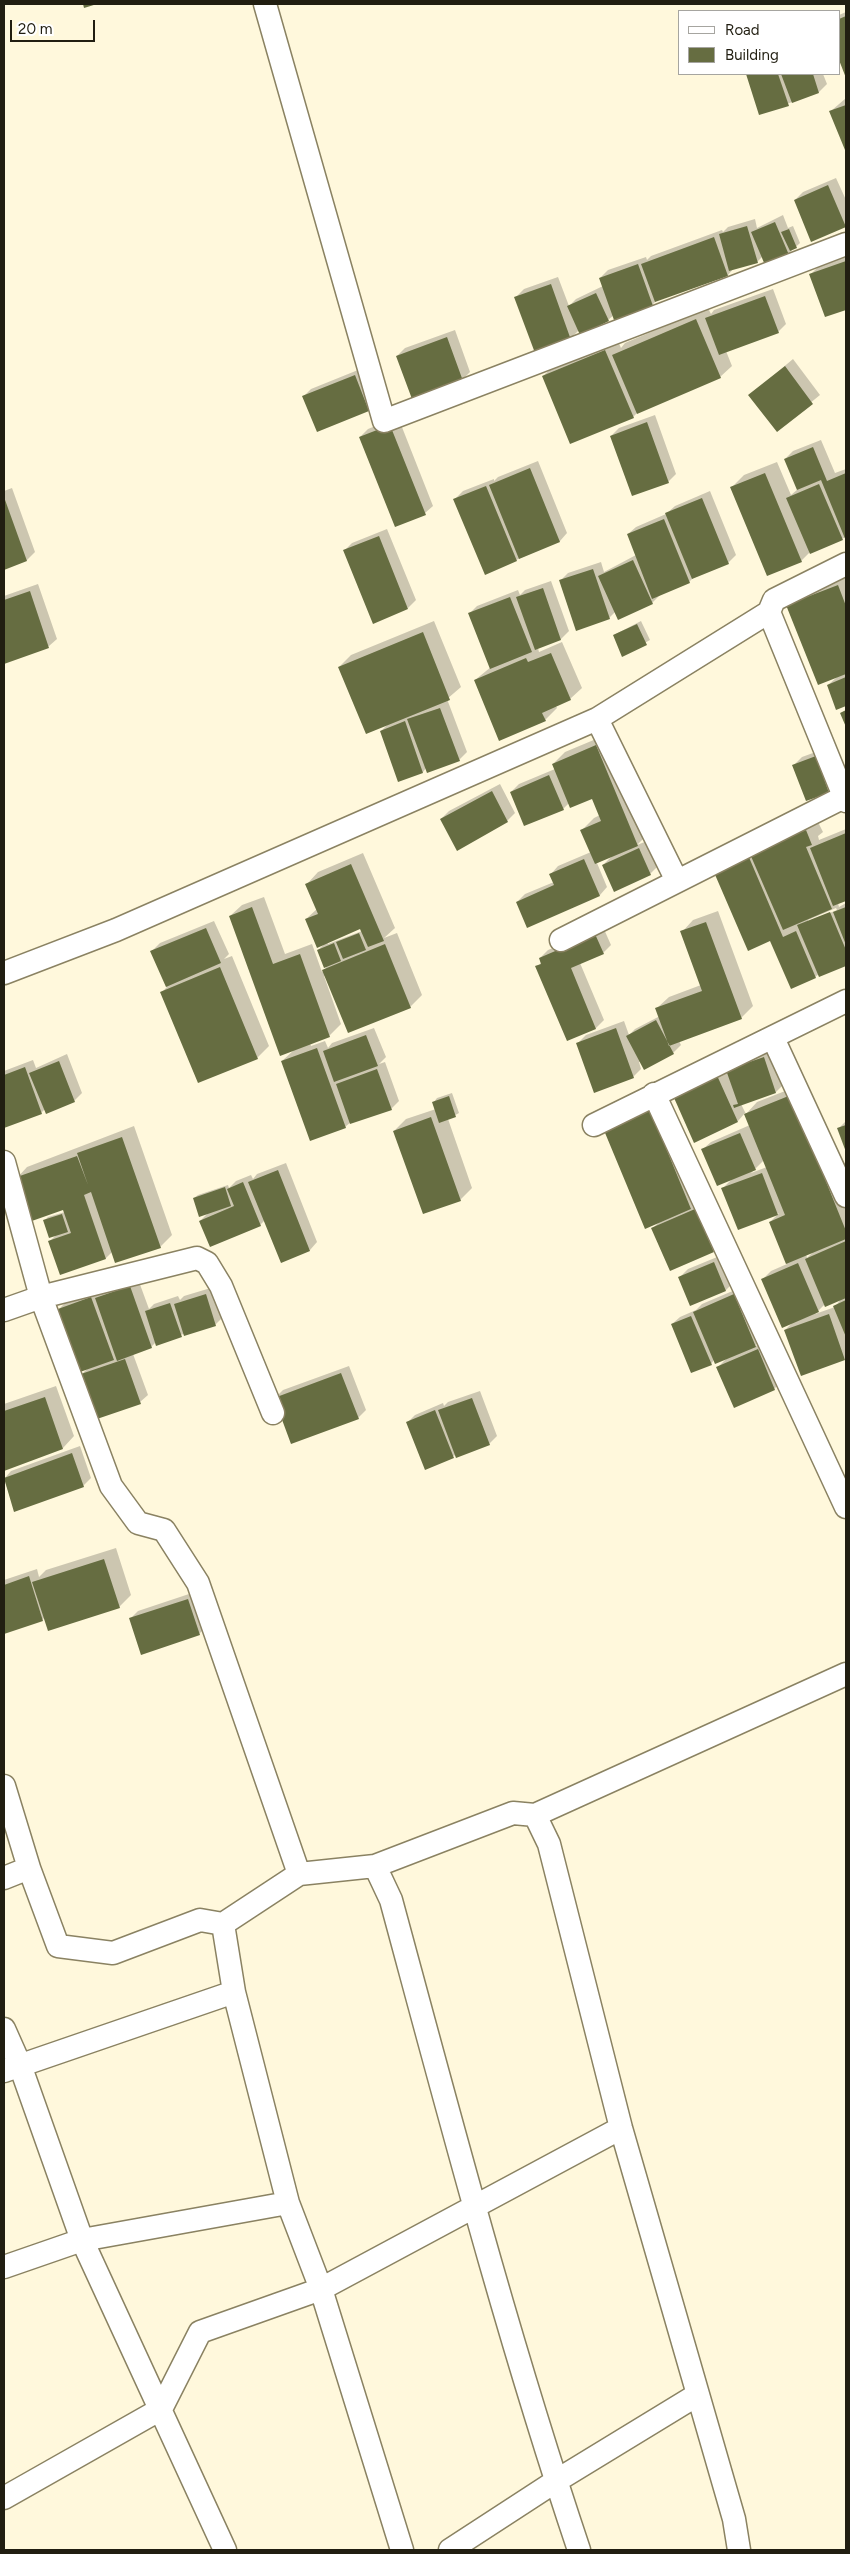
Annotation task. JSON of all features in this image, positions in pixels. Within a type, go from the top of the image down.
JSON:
[{"type":"street","points":[[265,4],[384,421],[846,244]]},
{"type":"street","points":[[4,973],[116,930],[597,720],[769,612],[774,600],[846,564]]},
{"type":"street","points":[[560,940],[846,798],[769,612]]},
{"type":"street","points":[[597,720],[676,882]]},
{"type":"street","points":[[594,1125],[846,1001]]},
{"type":"street","points":[[773,1038],[846,1196]]},
{"type":"street","points":[[654,1094],[846,1507]]},
{"type":"street","points":[[4,1162],[41,1297],[111,1486],[138,1523],[164,1530],[198,1583],[299,1874]]},
{"type":"street","points":[[4,1310],[41,1297],[198,1258],[207,1262],[221,1286],[273,1413]]},
{"type":"street","points":[[4,1786],[29,1868],[58,1946],[113,1953],[200,1920],[223,1924],[299,1874],[375,1866],[513,1813],[535,1815],[846,1674]]},
{"type":"street","points":[[535,1815],[550,1844],[621,2128],[734,2519],[739,2550]]},
{"type":"street","points":[[375,1866],[391,1900],[475,2208],[556,2481],[579,2550]]},
{"type":"street","points":[[4,1878],[29,1868]]},
{"type":"street","points":[[223,1924],[234,1992],[288,2203],[321,2289],[402,2550]]},
{"type":"street","points":[[12,2068],[234,1992]]},
{"type":"street","points":[[4,2029],[12,2068],[82,2240],[225,2550]]},
{"type":"street","points":[[4,2498],[161,2409],[200,2332],[321,2289],[621,2128]]},
{"type":"street","points":[[4,2267],[82,2240],[288,2203]]},
{"type":"street","points":[[450,2550],[556,2481],[697,2395]]},
{"type":"building","points":[[83,4],[97,4],[84,8]]},
{"type":"building","points":[[846,16],[846,78],[840,63],[840,19]]},
{"type":"building","points":[[746,75],[778,75],[789,106],[759,115]]},
{"type":"building","points":[[781,75],[813,75],[819,93],[792,103]]},
{"type":"building","points":[[846,105],[846,149],[845,150],[829,111]]},
{"type":"building","points":[[828,185],[846,227],[811,242],[794,200]]},
{"type":"building","points":[[775,222],[789,255],[765,265],[751,232]]},
{"type":"building","points":[[747,226],[758,263],[729,271],[719,234]]},
{"type":"building","points":[[789,229],[797,248],[790,251],[781,232]]},
{"type":"building","points":[[714,237],[728,276],[655,302],[641,264]]},
{"type":"building","points":[[846,261],[846,310],[825,317],[809,274]]},
{"type":"building","points":[[638,264],[653,306],[614,320],[599,278]]},
{"type":"building","points":[[551,284],[571,340],[535,353],[514,297]]},
{"type":"building","points":[[596,293],[609,321],[580,335],[567,306]]},
{"type":"building","points":[[765,296],[779,333],[719,355],[705,318]]},
{"type":"building","points":[[696,319],[721,378],[637,414],[612,355]]},
{"type":"building","points":[[447,337],[463,381],[412,399],[396,356]]},
{"type":"building","points":[[605,350],[634,418],[570,444],[542,376]]},
{"type":"building","points":[[785,366],[813,404],[777,432],[748,395]]},
{"type":"building","points":[[355,375],[369,411],[317,432],[302,396]]},
{"type":"building","points":[[647,422],[669,483],[632,496],[610,436]]},
{"type":"building","points":[[390,425],[426,515],[395,527],[359,437]]},
{"type":"building","points":[[813,447],[827,481],[846,473],[846,541],[821,480],[797,490],[784,459]]},
{"type":"building","points":[[530,468],[560,542],[519,559],[489,485]]},
{"type":"building","points":[[765,473],[802,562],[767,576],[730,487]]},
{"type":"building","points":[[819,484],[843,540],[810,554],[786,498]]},
{"type":"building","points":[[486,486],[517,561],[485,575],[453,499]]},
{"type":"building","points":[[4,497],[27,561],[4,570]]},
{"type":"building","points":[[702,498],[729,564],[692,579],[665,513]]},
{"type":"building","points":[[664,519],[690,583],[652,599],[627,534]]},
{"type":"building","points":[[379,536],[408,609],[373,624],[343,550]]},
{"type":"building","points":[[633,560],[653,604],[618,620],[598,576]]},
{"type":"building","points":[[593,569],[610,619],[576,631],[559,580]]},
{"type":"building","points":[[838,585],[846,606],[846,674],[818,685],[786,605]]},
{"type":"building","points":[[543,588],[561,640],[535,650],[516,597]]},
{"type":"building","points":[[30,591],[49,648],[4,664],[4,600]]},
{"type":"building","points":[[510,597],[532,652],[490,669],[468,613]]},
{"type":"building","points":[[637,624],[647,645],[622,657],[613,635]]},
{"type":"building","points":[[423,632],[450,700],[366,734],[338,667]]},
{"type":"building","points":[[551,653],[571,700],[542,713],[546,721],[499,741],[474,680],[526,658],[528,662]]},
{"type":"building","points":[[846,677],[846,706],[836,710],[827,685]]},
{"type":"building","points":[[440,708],[460,761],[427,773],[407,719]]},
{"type":"building","points":[[846,710],[846,727],[840,713]]},
{"type":"building","points":[[405,721],[423,773],[398,782],[380,731]]},
{"type":"building","points":[[596,745],[638,846],[595,864],[580,830],[601,821],[592,799],[570,808],[552,764]]},
{"type":"building","points":[[816,756],[829,793],[806,801],[792,765]]},
{"type":"building","points":[[549,775],[564,810],[524,826],[510,792]]},
{"type":"building","points":[[492,791],[508,822],[457,851],[440,819]]},
{"type":"building","points":[[806,830],[812,845],[806,847],[832,909],[783,930],[750,854]]},
{"type":"building","points":[[846,833],[846,901],[833,906],[810,848]]},
{"type":"building","points":[[639,848],[651,875],[614,892],[602,865]]},
{"type":"building","points":[[748,855],[783,937],[796,931],[816,978],[791,989],[770,941],[748,951],[713,870]]},
{"type":"building","points":[[584,859],[600,896],[527,928],[516,902],[554,885],[549,874]]},
{"type":"building","points":[[351,864],[384,941],[368,947],[360,929],[317,948],[305,919],[318,914],[305,884]]},
{"type":"building","points":[[252,907],[273,964],[300,954],[330,1037],[280,1056],[229,916]]},
{"type":"building","points":[[846,907],[846,945],[833,912]]},
{"type":"building","points":[[830,912],[846,950],[846,966],[819,977],[797,925]]},
{"type":"building","points":[[706,922],[742,1019],[669,1046],[655,1008],[702,991],[680,931]]},
{"type":"building","points":[[206,928],[221,963],[166,987],[150,951]]},
{"type":"building","points":[[359,933],[366,950],[343,959],[336,942]]},
{"type":"building","points":[[595,934],[604,954],[571,968],[596,1029],[567,1041],[535,966],[541,964],[539,958]]},
{"type":"building","points":[[334,943],[341,961],[324,968],[317,950]]},
{"type":"building","points":[[385,944],[411,1008],[348,1033],[322,970]]},
{"type":"building","points":[[220,967],[258,1059],[198,1083],[160,992]]},
{"type":"building","points":[[656,1020],[674,1054],[644,1070],[626,1036]]},
{"type":"building","points":[[616,1028],[634,1078],[594,1093],[576,1043]]},
{"type":"building","points":[[366,1035],[378,1066],[334,1082],[323,1051]]},
{"type":"building","points":[[317,1048],[346,1128],[310,1141],[281,1061]]},
{"type":"building","points":[[764,1057],[776,1093],[734,1108],[733,1105],[738,1104],[726,1070]]},
{"type":"building","points":[[59,1061],[75,1102],[46,1114],[29,1073]]},
{"type":"building","points":[[25,1067],[42,1114],[4,1128],[4,1075]]},
{"type":"building","points":[[377,1069],[392,1110],[350,1124],[336,1084]]},
{"type":"building","points":[[715,1071],[738,1122],[694,1143],[671,1091]]},
{"type":"building","points":[[791,1095],[846,1231],[846,1239],[786,1264],[769,1222],[785,1215],[744,1114]]},
{"type":"building","points":[[449,1096],[456,1117],[439,1123],[432,1102]]},
{"type":"building","points":[[650,1109],[691,1209],[645,1229],[603,1128]]},
{"type":"building","points":[[431,1117],[461,1201],[423,1214],[393,1131]]},
{"type":"building","points":[[846,1125],[846,1152],[837,1128]]},
{"type":"building","points":[[740,1133],[756,1170],[717,1186],[701,1149]]},
{"type":"building","points":[[122,1137],[161,1248],[115,1263],[91,1192],[84,1195],[106,1259],[60,1275],[48,1241],[71,1233],[63,1210],[29,1222],[14,1178],[77,1156],[88,1185],[77,1153]]},
{"type":"building","points":[[278,1170],[310,1251],[281,1263],[248,1182]]},
{"type":"building","points":[[762,1173],[778,1215],[738,1230],[721,1188]]},
{"type":"building","points":[[243,1182],[261,1226],[210,1247],[199,1221],[234,1206],[227,1189]]},
{"type":"building","points":[[225,1187],[231,1206],[199,1217],[193,1198]]},
{"type":"building","points":[[695,1209],[714,1252],[670,1271],[651,1228]]},
{"type":"building","points":[[62,1214],[68,1232],[49,1238],[43,1220]]},
{"type":"building","points":[[846,1241],[846,1298],[825,1307],[805,1259]]},
{"type":"building","points":[[714,1262],[726,1291],[690,1306],[678,1277]]},
{"type":"building","points":[[798,1263],[819,1312],[782,1328],[761,1279]]},
{"type":"building","points":[[130,1286],[152,1348],[117,1361],[95,1298]]},
{"type":"building","points":[[206,1294],[216,1326],[184,1336],[174,1304]]},
{"type":"building","points":[[734,1294],[756,1347],[715,1364],[693,1312]]},
{"type":"building","points":[[91,1297],[114,1360],[80,1372],[58,1309]]},
{"type":"building","points":[[846,1300],[846,1337],[833,1306]]},
{"type":"building","points":[[170,1303],[182,1337],[156,1346],[145,1311]]},
{"type":"building","points":[[829,1314],[845,1360],[801,1376],[784,1330]]},
{"type":"building","points":[[691,1316],[712,1365],[691,1373],[671,1324]]},
{"type":"building","points":[[758,1349],[775,1390],[734,1408],[716,1367]]},
{"type":"building","points":[[125,1359],[141,1404],[94,1420],[78,1375]]},
{"type":"building","points":[[341,1373],[359,1419],[291,1444],[274,1398]]},
{"type":"building","points":[[45,1397],[63,1449],[4,1471],[4,1411]]},
{"type":"building","points":[[472,1398],[490,1445],[456,1458],[438,1410]]},
{"type":"building","points":[[435,1410],[454,1458],[425,1470],[406,1422]]},
{"type":"building","points":[[72,1453],[84,1487],[14,1512],[4,1478]]},
{"type":"building","points":[[104,1559],[120,1608],[48,1631],[32,1582]]},
{"type":"building","points":[[29,1576],[43,1621],[4,1634],[4,1585]]},
{"type":"building","points":[[188,1599],[200,1635],[141,1655],[129,1618]]}]
